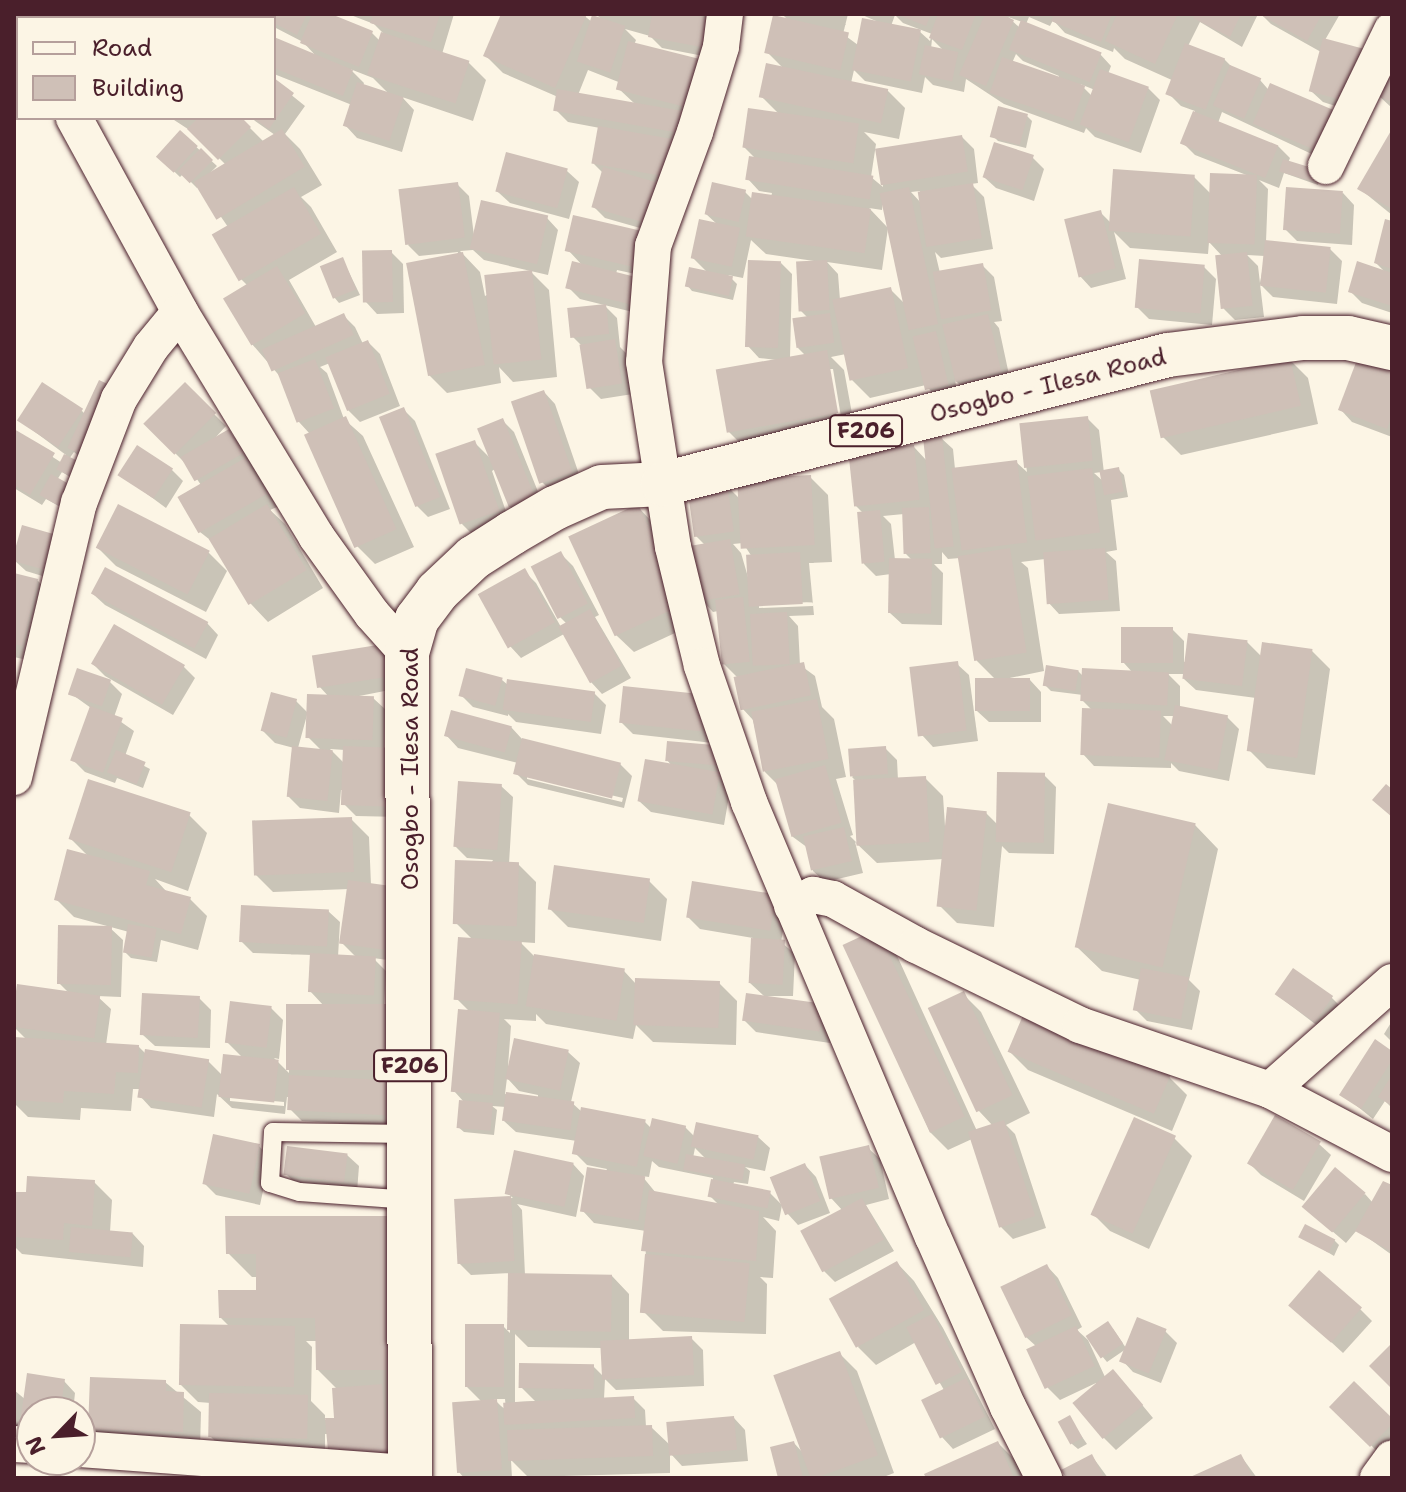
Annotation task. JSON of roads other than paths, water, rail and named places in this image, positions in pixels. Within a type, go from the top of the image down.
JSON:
[{"type":"main road","name":"Osogbo - Ilesa Road","points":[[410,1476],[407,653],[417,619],[437,592],[473,558],[555,508],[602,487],[663,484],[1168,355],[1303,338],[1348,338],[1392,348]]},
{"type":"street","points":[[725,14],[721,47],[700,117],[653,246],[644,362],[673,547],[702,666],[749,802],[933,1237],[1008,1407],[1044,1478]]},
{"type":"street","points":[[1326,166],[1392,30]]},
{"type":"street","points":[[75,120],[180,312],[316,536],[372,614],[407,653]]},
{"type":"street","points":[[14,777],[79,503],[119,399],[151,347],[180,312]]},
{"type":"street","points":[[792,906],[813,895],[833,899],[916,945],[1080,1025],[1270,1090],[1392,1154]]},
{"type":"street","points":[[1270,1090],[1392,982]]},
{"type":"street","points":[[96,1450],[410,1476]]},
{"type":"street","points":[[1378,1478],[1392,1459]]},
{"type":"lane","points":[[410,1134],[273,1132],[270,1183],[300,1192],[410,1200]]}]
